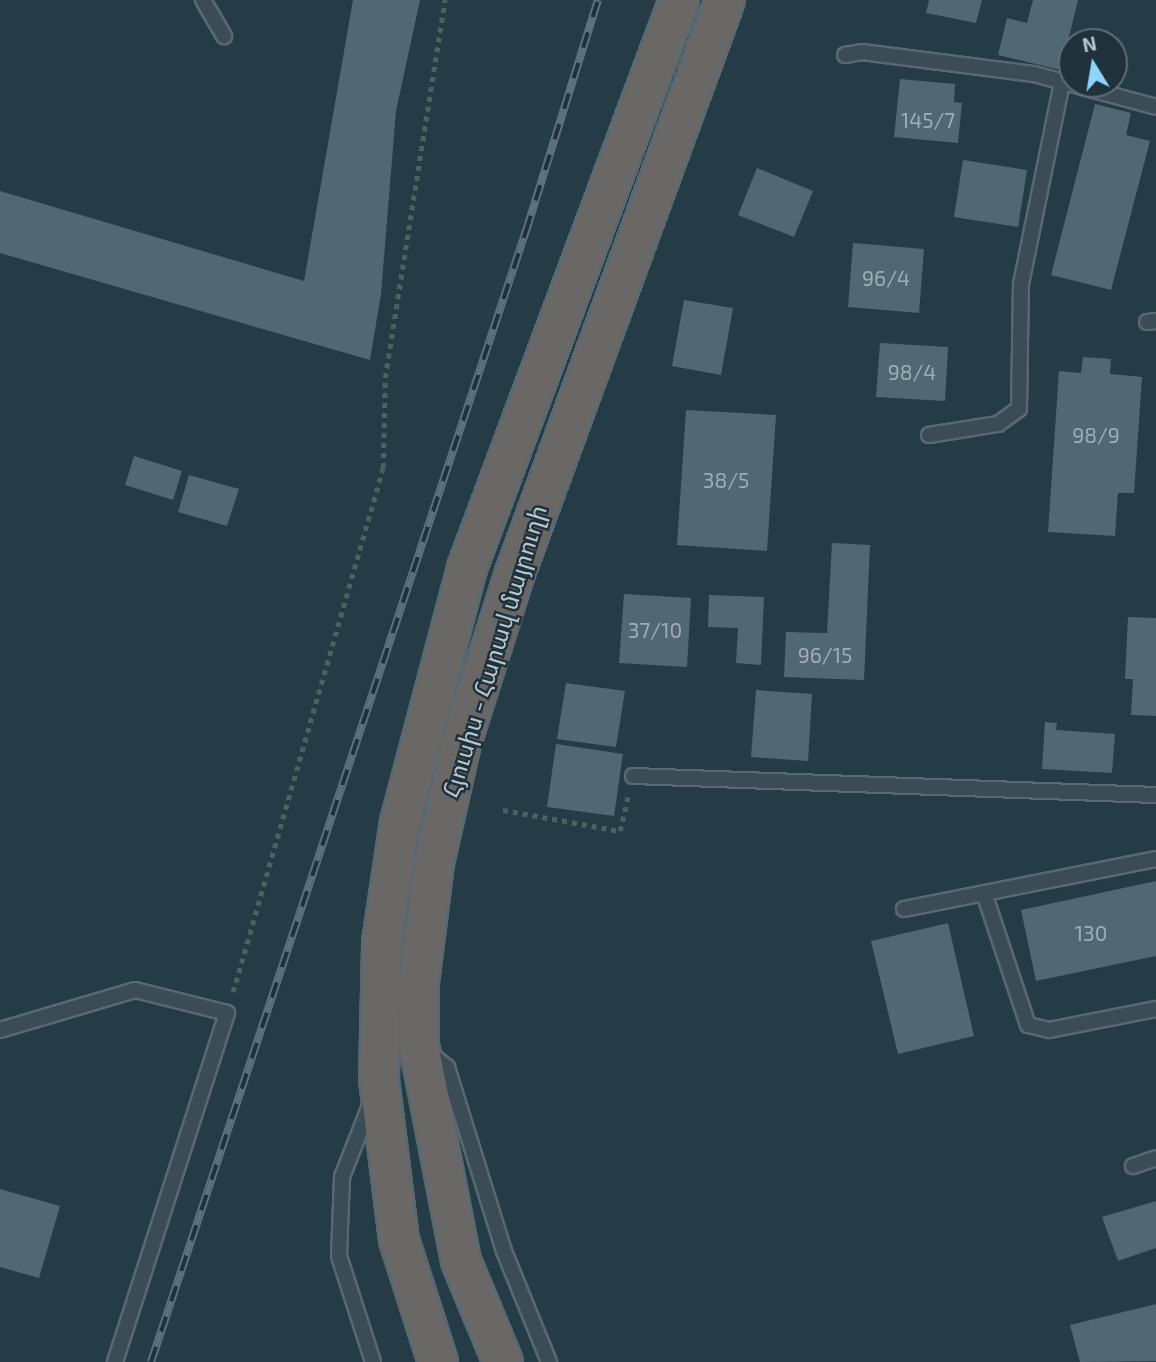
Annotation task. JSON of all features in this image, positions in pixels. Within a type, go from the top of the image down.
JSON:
[{"type":"highway","name":"Հյուսիս - Հարավ մայրուղի","points":[[438,1362],[399,1240],[379,1079],[382,942],[389,882],[428,705],[467,568],[679,0]]},
{"type":"highway","name":"Հյուսիս - Հարավ մայրուղի","points":[[503,1362],[461,1261],[419,1044],[425,925],[461,743],[546,483],[725,0]]},
{"type":"lane","points":[[202,0],[224,36]]},
{"type":"lane","points":[[845,55],[862,52],[1058,81]]},
{"type":"lane","points":[[929,435],[998,424],[1019,409],[1021,284],[1059,98]]},
{"type":"lane","points":[[1122,98],[1156,107]]},
{"type":"lane","points":[[633,776],[1156,795]]},
{"type":"lane","points":[[904,909],[1156,859]]},
{"type":"lane","points":[[984,893],[1028,1025],[1049,1030],[1156,1009]]},
{"type":"lane","points":[[0,1030],[135,990],[227,1013],[115,1362]]},
{"type":"lane","points":[[419,1044],[447,1067],[504,1251],[549,1362]]},
{"type":"lane","points":[[373,1362],[339,1256],[342,1177],[379,1079]]},
{"type":"lane","points":[[1133,1166],[1156,1158]]},
{"type":"path","points":[[227,1013],[383,468],[384,377],[445,0]]},
{"type":"path","points":[[503,810],[620,831],[633,776]]},
{"type":"building","points":[[353,0],[420,0],[396,111],[381,294],[370,360],[0,253],[0,191],[304,281]]},
{"type":"building","points":[[929,0],[982,0],[976,23],[926,13]]},
{"type":"building","points":[[1033,0],[1078,0],[1071,28],[1058,28],[1058,69],[998,55],[1007,18],[1027,23]]},
{"type":"building","points":[[900,79],[955,84],[954,102],[962,103],[958,143],[894,137]]},
{"type":"building","points":[[1095,104],[1131,113],[1126,135],[1150,141],[1111,290],[1051,275]]},
{"type":"building","points":[[963,160],[1027,170],[1018,227],[954,217]]},
{"type":"building","points":[[757,168],[813,191],[794,237],[738,215]]},
{"type":"building","points":[[853,243],[924,249],[919,313],[848,307]]},
{"type":"building","points":[[684,300],[733,308],[721,375],[672,366]]},
{"type":"building","points":[[880,343],[948,347],[945,401],[876,397]]},
{"type":"building","points":[[1083,357],[1111,359],[1110,374],[1142,377],[1134,493],[1118,493],[1115,536],[1048,532],[1059,371],[1081,373]]},
{"type":"building","points":[[686,410],[776,415],[767,551],[677,545]]},
{"type":"building","points":[[134,456],[182,471],[173,500],[125,485]]},
{"type":"building","points":[[189,475],[239,489],[227,526],[178,512]]},
{"type":"building","points":[[832,543],[870,545],[864,680],[784,677],[786,632],[827,633]]},
{"type":"building","points":[[624,594],[691,598],[687,667],[619,663]]},
{"type":"building","points":[[709,595],[764,597],[761,665],[736,663],[738,628],[708,627]]},
{"type":"building","points":[[1128,617],[1156,618],[1156,716],[1131,715],[1133,679],[1125,679]]},
{"type":"building","points":[[566,683],[625,691],[616,747],[557,739]]},
{"type":"building","points":[[756,690],[812,694],[808,761],[751,757]]},
{"type":"building","points":[[1045,722],[1057,723],[1056,730],[1115,734],[1112,773],[1042,769]]},
{"type":"building","points":[[556,744],[623,754],[614,816],[547,807]]},
{"type":"building","points":[[1156,881],[1156,956],[1036,981],[1021,910]]},
{"type":"building","points":[[948,923],[974,1036],[898,1054],[871,941]]},
{"type":"building","points":[[0,1189],[60,1206],[39,1278],[0,1267]]},
{"type":"building","points":[[1156,1201],[1156,1248],[1118,1261],[1102,1217]]},
{"type":"building","points":[[1156,1304],[1156,1361],[1080,1362],[1070,1325]]},
{"type":"railway","points":[[151,1362],[526,231],[598,0]]}]
